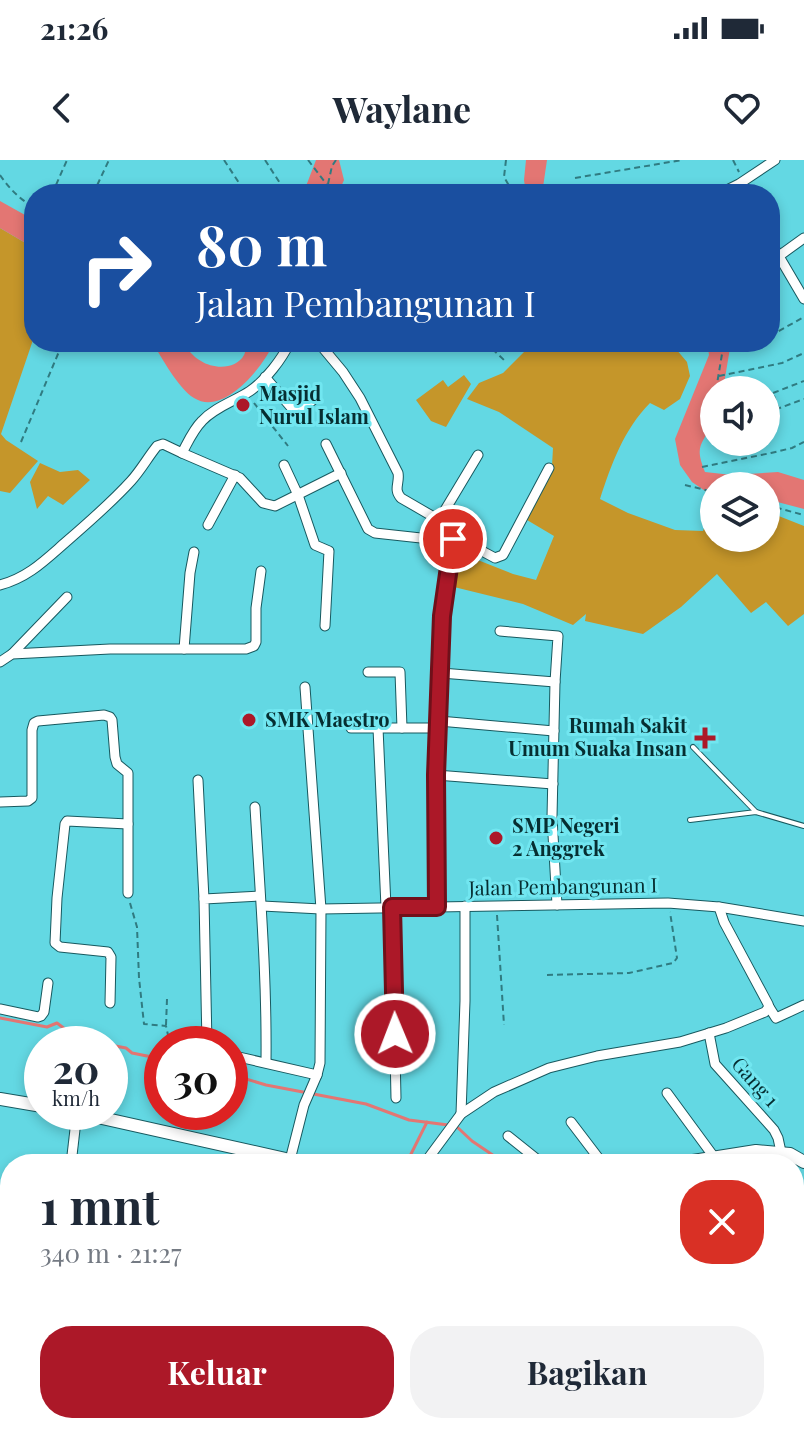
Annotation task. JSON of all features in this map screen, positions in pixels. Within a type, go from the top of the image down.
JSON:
[{"type":"street","points":[[745,184],[775,160]]},
{"type":"street","points":[[780,255],[804,238]]},
{"type":"street","points":[[780,258],[804,299]]},
{"type":"street","points":[[182,453],[202,421],[265,377],[284,352]]},
{"type":"street","points":[[326,352],[360,398],[398,473],[397,494],[439,520],[454,538],[495,558],[503,555],[549,468]]},
{"type":"street","points":[[265,377],[296,413],[313,400]]},
{"type":"street","points":[[0,585],[33,571],[76,534],[109,504],[157,446],[163,444],[235,475],[268,505],[275,506],[341,473]]},
{"type":"street","points":[[326,444],[368,529],[375,533],[430,539],[454,538]]},
{"type":"street","points":[[439,520],[478,455]]},
{"type":"street","points":[[284,465],[315,545],[329,551],[325,626]]},
{"type":"street","points":[[208,525],[235,475]]},
{"type":"street","points":[[437,907],[436,775],[442,616],[454,538]]},
{"type":"street","points":[[184,649],[194,552]]},
{"type":"street","points":[[12,654],[110,649],[246,649],[254,646],[261,571]]},
{"type":"street","points":[[0,662],[12,654],[67,597]]},
{"type":"street","points":[[500,631],[558,636],[552,817],[557,905]]},
{"type":"street","points":[[368,672],[400,672],[402,728]]},
{"type":"street","points":[[441,673],[555,682]]},
{"type":"street","points":[[292,1154],[304,1105],[320,1063],[321,909],[305,687]]},
{"type":"street","points":[[0,802],[28,801],[32,798],[34,723],[104,715],[110,717],[117,764],[128,773],[128,893]]},
{"type":"street","points":[[351,728],[438,724],[554,731]]},
{"type":"street","points":[[378,728],[396,1098]]},
{"type":"street","points":[[436,775],[553,784]]},
{"type":"street","points":[[198,780],[207,1026]]},
{"type":"street","points":[[255,807],[267,1011],[266,1062]]},
{"type":"street","points":[[110,1003],[111,957],[108,952],[60,947],[55,943],[57,898],[67,821],[128,824]]},
{"type":"street","name":"Jalan Pembangunan I","points":[[204,899],[261,901],[321,909],[668,903],[719,907],[804,921]]},
{"type":"street","points":[[459,1117],[465,1001],[465,906]]},
{"type":"street","points":[[719,907],[724,922],[776,1018],[804,1005]]},
{"type":"street","points":[[0,1009],[41,1016],[48,983]]},
{"type":"street","points":[[431,1154],[459,1117],[494,1092],[549,1068],[597,1056],[680,1042],[765,1012],[769,1007]]},
{"type":"street","name":"Gang 1","points":[[709,1033],[715,1064],[774,1130],[781,1152]]},
{"type":"street","points":[[248,1058],[316,1077]]},
{"type":"street","points":[[667,1093],[712,1154]]},
{"type":"street","points":[[0,1099],[24,1103]]},
{"type":"street","points":[[571,1122],[595,1154]]},
{"type":"street","points":[[128,1124],[263,1154]]},
{"type":"street","points":[[72,1154],[74,1130]]},
{"type":"street","points":[[508,1136],[530,1154]]},
{"type":"street","points":[[735,1154],[756,1151],[790,1154]]},
{"type":"lane","points":[[693,747],[756,812]]},
{"type":"lane","points":[[690,820],[756,812],[804,826]]},
{"type":"path","points":[[56,184],[67,160]]},
{"type":"path","points":[[98,184],[109,160]]},
{"type":"path","points":[[224,160],[240,184]]},
{"type":"path","points":[[265,160],[281,184]]},
{"type":"path","points":[[308,160],[327,184]]},
{"type":"path","points":[[328,184],[336,160]]},
{"type":"path","points":[[506,160],[504,177],[508,184]]},
{"type":"path","points":[[575,178],[682,160]]},
{"type":"path","points":[[733,160],[741,184]]},
{"type":"path","points":[[0,175],[7,186],[24,200]]},
{"type":"path","points":[[780,330],[804,317]]},
{"type":"path","points":[[21,442],[59,352]]},
{"type":"path","points":[[496,352],[504,360]]},
{"type":"path","points":[[722,352],[719,376],[782,363],[804,353]]},
{"type":"path","points":[[780,390],[804,381]]},
{"type":"path","points":[[246,393],[288,446]]},
{"type":"path","points":[[780,408],[804,399]]},
{"type":"path","points":[[702,467],[792,448],[804,442]]},
{"type":"path","points":[[685,485],[700,489]]},
{"type":"path","points":[[780,509],[804,515]]},
{"type":"path","points":[[128,893],[137,927],[144,1024],[166,1026],[167,999]]},
{"type":"path","points":[[547,975],[629,973],[673,963],[677,958],[668,903]]},
{"type":"path","points":[[496,906],[504,1025]]},
{"type":"shaded area","points":[[316,160],[339,160],[342,184],[307,184]]},
{"type":"shaded area","points":[[526,160],[547,160],[543,184],[525,184]]},
{"type":"shaded area","points":[[0,201],[24,214],[24,242],[0,228]]},
{"type":"shaded area","points":[[0,228],[24,242],[24,352],[29,352],[1,434],[38,461],[10,493],[0,491]]},
{"type":"shaded area","points":[[158,352],[190,352],[212,366],[224,367],[236,363],[245,352],[269,352],[242,386],[218,401],[206,402],[194,398]]},
{"type":"shaded area","points":[[524,352],[678,352],[687,362],[690,376],[680,399],[664,410],[650,403],[641,413],[619,448],[600,499],[675,530],[700,531],[700,552],[780,552],[780,517],[804,526],[804,614],[788,626],[766,602],[751,613],[717,574],[681,607],[643,634],[585,621],[586,614],[573,625],[523,604],[454,587],[454,570],[460,553],[536,580],[554,536],[527,520],[552,466],[553,448],[499,412],[467,399],[479,383],[503,373]]},
{"type":"shaded area","points":[[709,352],[729,352],[725,376],[700,376]]},
{"type":"shaded area","points":[[464,375],[471,384],[446,427],[431,421],[416,400],[443,380],[448,387]]},
{"type":"shaded area","points":[[700,377],[700,456],[705,472],[700,472],[700,488],[680,465],[675,439]]},
{"type":"shaded area","points":[[40,463],[60,472],[78,470],[90,480],[63,505],[48,496],[37,509],[30,482]]},
{"type":"shaded area","points":[[780,473],[804,480],[804,509],[780,503]]},
{"type":"waterway","points":[[0,1018],[42,1026]]},
{"type":"waterway","points":[[50,1026],[57,1023],[61,1026]]},
{"type":"waterway","points":[[128,1050],[144,1055]]},
{"type":"waterway","points":[[248,1080],[366,1104],[409,1120],[456,1126],[491,1154]]},
{"type":"waterway","points":[[411,1154],[427,1122]]},
{"type":"place","name":"Masjid Nurul Islam","points":[[243,405]]},
{"type":"place","name":"SMK Maestro","points":[[249,720]]},
{"type":"place","name":"Rumah Sakit Umum Suaka Insan","points":[[705,738]]},
{"type":"place","name":"SMP Negeri 2 Anggrek","points":[[496,838]]},
{"type":"route","points":[[395,1034],[392,907],[437,907],[436,775],[442,616],[453,539]]}]
